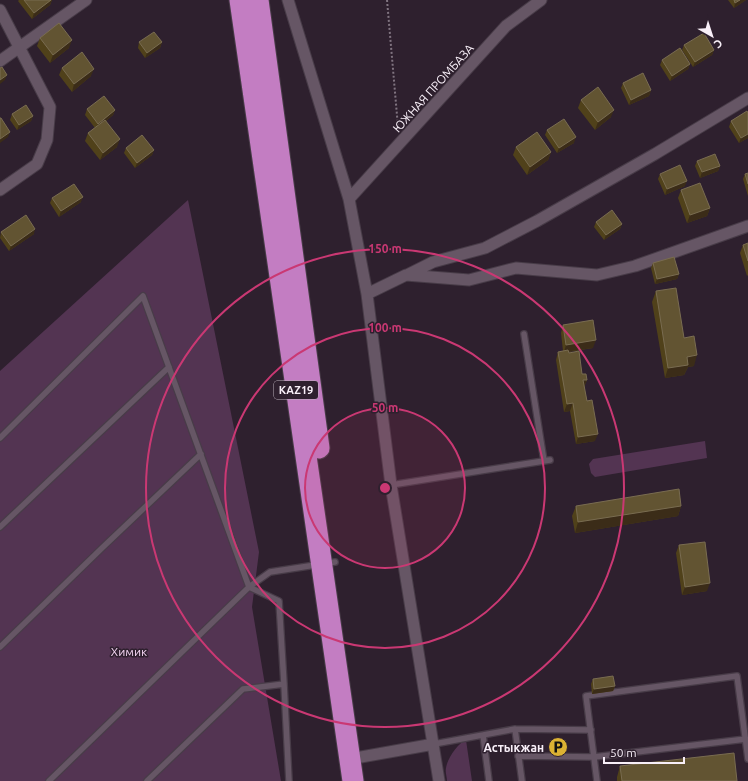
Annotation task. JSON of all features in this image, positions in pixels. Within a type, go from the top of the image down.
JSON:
[{"type":"highway","name":"KAZ19","points":[[240,0],[328,563],[356,758],[365,781]]},
{"type":"highway","name":"KAZ19","points":[[258,0],[328,563]]},
{"type":"highway","name":"KAZ19","points":[[353,781],[356,758]]},
{"type":"street","points":[[0,61],[86,0]]},
{"type":"street","points":[[288,0],[349,199],[367,294],[391,485],[439,781]]},
{"type":"street","name":"ЮЖНАЯ ПРОМБАЗА","points":[[349,199],[506,26],[541,0]]},
{"type":"street","points":[[0,10],[50,107],[46,140],[37,164],[0,190]]},
{"type":"street","points":[[367,294],[433,262],[484,248],[537,221],[655,154],[748,98]]},
{"type":"street","points":[[406,275],[469,280],[516,268],[597,275],[635,266],[748,226]]},
{"type":"street","points":[[356,758],[434,744]]},
{"type":"lane","points":[[0,438],[142,296],[249,587],[279,601],[289,781]]},
{"type":"lane","points":[[391,485],[547,460],[524,334]]},
{"type":"lane","points":[[0,527],[169,367]]},
{"type":"lane","points":[[0,647],[201,454]]},
{"type":"lane","points":[[49,781],[249,587],[270,572],[328,563]]},
{"type":"lane","points":[[598,781],[586,696],[737,676],[747,740],[748,759]]},
{"type":"lane","points":[[147,781],[243,689],[284,684]]},
{"type":"lane","points":[[434,744],[515,729],[591,730]]},
{"type":"lane","points":[[515,729],[522,781]]},
{"type":"lane","points":[[483,735],[489,781]]},
{"type":"lane","points":[[518,756],[594,757],[747,740]]},
{"type":"path","points":[[387,0],[398,127]]},
{"type":"green space","name":"Химик","points":[[188,200],[259,552],[252,607],[281,781],[0,781],[0,371]]},
{"type":"green space","points":[[705,441],[707,458],[595,477],[591,473],[589,464],[593,459]]},
{"type":"green space","points":[[466,740],[472,781],[447,781],[446,770],[448,760],[456,748]]},
{"type":"building","points":[[24,0],[51,0],[34,13]]},
{"type":"building","points":[[59,23],[72,40],[53,55],[40,38]]},
{"type":"building","points":[[154,32],[162,42],[147,53],[139,42]]},
{"type":"building","points":[[704,33],[714,50],[695,62],[684,45]]},
{"type":"building","points":[[680,48],[690,64],[672,76],[662,60]]},
{"type":"building","points":[[82,52],[94,69],[74,84],[62,68]]},
{"type":"building","points":[[2,67],[7,75],[0,80],[0,68]]},
{"type":"building","points":[[643,73],[651,90],[631,100],[623,83]]},
{"type":"building","points":[[598,87],[614,110],[598,122],[581,100]]},
{"type":"building","points":[[104,96],[115,110],[98,124],[87,109]]},
{"type":"building","points":[[26,105],[33,116],[19,125],[12,114]]},
{"type":"building","points":[[747,111],[748,134],[741,138],[731,121]]},
{"type":"building","points":[[0,118],[10,132],[0,139]]},
{"type":"building","points":[[564,119],[576,137],[559,148],[547,130]]},
{"type":"building","points":[[105,120],[120,139],[103,153],[88,133]]},
{"type":"building","points":[[537,132],[551,152],[530,167],[516,147]]},
{"type":"building","points":[[142,135],[154,150],[137,163],[126,148]]},
{"type":"building","points":[[715,154],[720,166],[702,172],[697,161]]},
{"type":"building","points":[[680,165],[687,181],[667,189],[660,174]]},
{"type":"building","points":[[748,173],[748,184],[745,174]]},
{"type":"building","points":[[700,183],[710,208],[690,215],[681,190]]},
{"type":"building","points":[[74,184],[83,197],[61,211],[52,198]]},
{"type":"building","points":[[612,210],[622,224],[606,235],[596,222]]},
{"type":"building","points":[[26,215],[35,229],[11,246],[1,232]]},
{"type":"building","points":[[748,243],[748,261],[743,245]]},
{"type":"building","points":[[674,257],[679,274],[657,279],[653,263]]},
{"type":"building","points":[[676,288],[684,338],[694,336],[697,355],[687,357],[688,365],[668,368],[656,291]]},
{"type":"building","points":[[593,320],[596,340],[566,345],[563,325]]},
{"type":"building","points":[[568,350],[569,353],[579,351],[582,374],[586,374],[587,380],[583,380],[587,401],[592,400],[598,434],[578,437],[573,403],[567,404],[558,352]]},
{"type":"building","points":[[679,489],[681,506],[578,522],[576,506]]},
{"type":"building","points":[[705,542],[710,583],[685,587],[679,545]]},
{"type":"building","points":[[613,676],[615,686],[594,689],[593,679]]},
{"type":"building","points":[[734,753],[737,781],[622,781],[620,766]]},
{"type":"place","name":"Астыкжан","points":[[558,747]]}]
